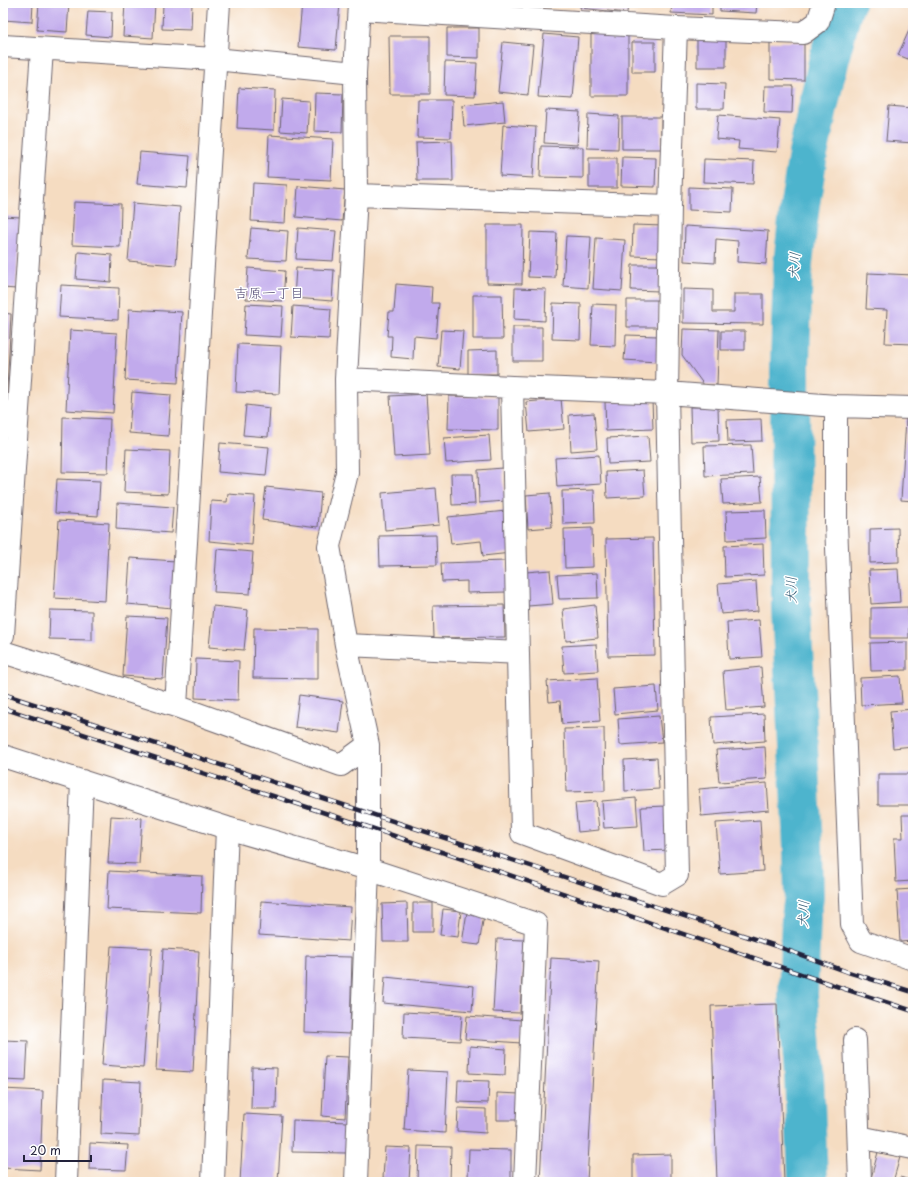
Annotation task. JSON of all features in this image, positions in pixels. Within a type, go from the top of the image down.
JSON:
[{"type":"street","points":[[176,706],[219,3]]},
{"type":"street","points":[[356,1182],[368,869],[368,745],[346,645],[329,546],[347,473],[346,379],[356,195],[355,73],[359,6],[676,28],[804,33],[818,22],[824,3]]},
{"type":"street","points":[[512,387],[522,833],[662,884],[677,876],[667,393],[670,206],[676,28]]},
{"type":"street","points":[[3,46],[215,59],[355,73]]},
{"type":"street","points":[[3,635],[42,48]]},
{"type":"street","points":[[356,195],[670,206]]},
{"type":"street","points":[[346,379],[667,393],[836,406],[913,408]]},
{"type":"street","points":[[836,406],[836,522],[852,924],[861,941],[913,959]]},
{"type":"street","points":[[346,645],[518,653]]},
{"type":"street","points":[[3,652],[176,706],[341,765],[368,745]]},
{"type":"street","points":[[3,756],[227,828],[368,869],[536,924],[526,1182]]},
{"type":"street","points":[[66,1182],[82,781]]},
{"type":"street","points":[[213,1182],[227,828]]},
{"type":"street","points":[[855,1040],[860,1182]]},
{"type":"street","points":[[859,1137],[913,1148]]},
{"type":"building","points":[[3,3],[33,3],[32,22],[3,20]]},
{"type":"building","points":[[39,3],[69,3],[67,32],[37,30]]},
{"type":"building","points":[[125,3],[155,3],[153,38],[123,36]]},
{"type":"building","points":[[163,3],[192,3],[191,30],[162,29]]},
{"type":"building","points":[[302,3],[340,3],[336,50],[298,47]]},
{"type":"building","points":[[581,3],[628,3],[627,13],[580,8]]},
{"type":"building","points":[[672,3],[712,3],[712,15],[671,13]]},
{"type":"building","points":[[720,3],[757,3],[756,13],[720,11]]},
{"type":"building","points":[[88,11],[112,12],[111,37],[86,35]]},
{"type":"building","points":[[911,26],[913,27],[913,61],[898,55]]},
{"type":"building","points":[[447,28],[479,28],[479,58],[447,57]]},
{"type":"building","points":[[591,32],[628,32],[628,96],[591,96]]},
{"type":"building","points":[[544,34],[578,37],[573,99],[538,97]]},
{"type":"building","points":[[389,36],[430,36],[430,94],[390,94]]},
{"type":"building","points":[[697,39],[726,39],[726,67],[697,67]]},
{"type":"building","points":[[503,42],[533,45],[528,95],[498,92]]},
{"type":"building","points":[[632,42],[655,42],[655,72],[632,72]]},
{"type":"building","points":[[770,42],[804,42],[804,80],[770,79]]},
{"type":"building","points":[[445,62],[477,63],[475,96],[444,95]]},
{"type":"building","points":[[696,83],[725,84],[724,109],[696,109]]},
{"type":"building","points":[[765,86],[793,86],[792,113],[764,112]]},
{"type":"building","points":[[239,88],[275,90],[274,130],[237,128]]},
{"type":"building","points":[[315,93],[343,94],[342,132],[314,131]]},
{"type":"building","points":[[282,99],[309,101],[307,133],[280,131]]},
{"type":"building","points":[[418,100],[452,100],[451,138],[417,137]]},
{"type":"building","points":[[503,101],[505,122],[464,126],[462,105]]},
{"type":"building","points":[[889,106],[913,108],[913,143],[886,141]]},
{"type":"building","points":[[546,110],[580,112],[577,145],[544,143]]},
{"type":"building","points":[[588,114],[619,116],[618,149],[587,148]]},
{"type":"building","points":[[718,115],[780,120],[777,152],[738,149],[739,141],[716,139]]},
{"type":"building","points":[[622,117],[661,117],[661,149],[622,149]]},
{"type":"building","points":[[503,125],[536,127],[533,178],[500,176]]},
{"type":"building","points":[[269,135],[333,139],[331,180],[267,177]]},
{"type":"building","points":[[452,141],[453,181],[417,181],[416,142]]},
{"type":"building","points":[[541,146],[583,147],[583,178],[540,177]]},
{"type":"building","points":[[140,152],[190,156],[187,188],[137,184]]},
{"type":"building","points":[[622,157],[656,158],[655,187],[621,186]]},
{"type":"building","points":[[589,158],[617,158],[617,188],[589,188]]},
{"type":"building","points":[[704,159],[754,161],[753,184],[703,182]]},
{"type":"building","points":[[253,183],[287,185],[285,223],[251,221]]},
{"type":"building","points":[[298,186],[345,190],[342,221],[296,217]]},
{"type":"building","points":[[689,187],[733,189],[732,212],[689,210]]},
{"type":"building","points":[[74,202],[121,204],[120,247],[72,245]]},
{"type":"building","points":[[133,203],[180,207],[176,265],[128,261]]},
{"type":"building","points":[[3,216],[20,217],[16,289],[3,288]]},
{"type":"building","points":[[487,225],[523,225],[522,284],[487,283]]},
{"type":"building","points":[[633,225],[664,226],[663,257],[632,256]]},
{"type":"building","points":[[685,226],[768,231],[766,264],[737,262],[738,241],[716,239],[715,263],[684,261]]},
{"type":"building","points":[[251,228],[288,231],[286,261],[248,259]]},
{"type":"building","points":[[298,228],[336,231],[333,261],[296,259]]},
{"type":"building","points":[[530,232],[557,233],[555,278],[528,277]]},
{"type":"building","points":[[566,236],[591,237],[588,288],[563,286]]},
{"type":"building","points":[[596,238],[625,240],[622,291],[593,289]]},
{"type":"building","points":[[78,252],[112,255],[111,282],[76,279]]},
{"type":"building","points":[[632,265],[660,265],[660,291],[631,290]]},
{"type":"building","points":[[248,268],[285,271],[283,301],[246,299]]},
{"type":"building","points":[[296,268],[334,270],[332,301],[294,298]]},
{"type":"building","points":[[868,273],[913,275],[913,344],[885,343],[887,310],[866,309]]},
{"type":"building","points":[[396,284],[432,287],[431,303],[439,303],[436,338],[414,336],[413,359],[391,357],[392,336],[387,336],[389,312],[394,312]]},
{"type":"building","points":[[61,285],[119,288],[118,320],[59,317]]},
{"type":"building","points":[[515,288],[546,289],[545,321],[514,319]]},
{"type":"building","points":[[683,289],[713,290],[713,312],[734,312],[734,294],[763,294],[763,324],[683,323]]},
{"type":"building","points":[[473,295],[502,295],[503,339],[473,339]]},
{"type":"building","points":[[627,300],[659,300],[659,327],[627,327]]},
{"type":"building","points":[[553,303],[581,304],[580,340],[552,339]]},
{"type":"building","points":[[246,304],[283,306],[281,337],[244,335]]},
{"type":"building","points":[[593,304],[616,305],[615,346],[591,345]]},
{"type":"building","points":[[293,306],[331,309],[329,339],[291,337]]},
{"type":"building","points":[[129,309],[182,312],[178,383],[125,380]]},
{"type":"building","points":[[3,313],[11,314],[6,408],[3,408]]},
{"type":"building","points":[[513,327],[542,327],[542,361],[513,361]]},
{"type":"building","points":[[683,329],[719,330],[717,385],[704,385],[682,355]]},
{"type":"building","points":[[70,330],[117,333],[113,413],[66,410]]},
{"type":"building","points":[[441,330],[463,331],[460,369],[438,367]]},
{"type":"building","points":[[721,331],[745,331],[745,350],[721,350]]},
{"type":"building","points":[[626,335],[658,336],[657,362],[624,360]]},
{"type":"building","points":[[238,344],[281,346],[279,394],[236,392]]},
{"type":"building","points":[[497,350],[497,374],[468,374],[468,351]]},
{"type":"building","points":[[132,392],[171,395],[168,436],[129,433]]},
{"type":"building","points":[[426,394],[430,455],[394,457],[390,396]]},
{"type":"building","points":[[449,396],[498,397],[498,430],[448,429]]},
{"type":"building","points":[[561,399],[564,429],[529,432],[526,402]]},
{"type":"building","points":[[652,400],[653,429],[606,431],[605,402]]},
{"type":"building","points":[[246,405],[270,408],[268,437],[243,435]]},
{"type":"building","points":[[690,407],[718,407],[719,441],[691,442]]},
{"type":"building","points":[[594,413],[597,449],[571,451],[569,415]]},
{"type":"building","points":[[63,417],[110,419],[108,473],[62,472]]},
{"type":"building","points":[[761,419],[762,441],[728,442],[727,420]]},
{"type":"building","points":[[906,419],[913,419],[913,501],[901,500]]},
{"type":"building","points":[[489,435],[491,460],[446,463],[444,438]]},
{"type":"building","points":[[648,436],[650,462],[608,464],[607,438]]},
{"type":"building","points":[[220,443],[269,447],[266,476],[218,472]]},
{"type":"building","points":[[751,445],[753,474],[705,476],[704,446]]},
{"type":"building","points":[[126,449],[170,451],[168,494],[124,492]]},
{"type":"building","points":[[599,455],[601,484],[557,487],[555,458]]},
{"type":"building","points":[[503,468],[505,501],[479,503],[478,470]]},
{"type":"building","points":[[643,470],[645,496],[607,498],[606,472]]},
{"type":"building","points":[[451,474],[473,474],[475,504],[452,505]]},
{"type":"building","points":[[760,477],[762,502],[723,504],[721,479]]},
{"type":"building","points":[[57,479],[100,481],[98,516],[55,513]]},
{"type":"building","points":[[266,487],[321,493],[318,527],[262,520]]},
{"type":"building","points":[[436,488],[439,525],[385,530],[382,493]]},
{"type":"building","points":[[594,490],[595,523],[563,524],[562,491]]},
{"type":"building","points":[[550,493],[552,527],[528,529],[526,495]]},
{"type":"building","points":[[228,494],[255,496],[252,545],[209,541],[211,501],[227,502]]},
{"type":"building","points":[[117,503],[173,507],[171,533],[116,529]]},
{"type":"building","points":[[765,510],[766,538],[727,540],[726,511]]},
{"type":"building","points":[[506,511],[511,553],[483,556],[481,541],[451,544],[448,517]]},
{"type":"building","points":[[59,520],[109,523],[105,601],[54,598]]},
{"type":"building","points":[[592,528],[593,567],[565,568],[564,529]]},
{"type":"building","points":[[898,528],[899,562],[870,563],[870,529]]},
{"type":"building","points":[[436,535],[437,565],[380,566],[379,536]]},
{"type":"building","points":[[653,538],[655,655],[608,656],[606,539]]},
{"type":"building","points":[[763,544],[764,575],[725,577],[724,546]]},
{"type":"building","points":[[217,549],[253,552],[250,594],[214,592]]},
{"type":"building","points":[[130,558],[176,561],[172,608],[127,604]]},
{"type":"building","points":[[506,561],[507,592],[467,593],[467,581],[442,582],[441,563]]},
{"type":"building","points":[[898,569],[900,602],[871,604],[869,570]]},
{"type":"building","points":[[550,570],[553,604],[528,606],[526,572]]},
{"type":"building","points":[[597,573],[598,598],[559,599],[557,575]]},
{"type":"building","points":[[756,581],[758,611],[721,614],[718,584]]},
{"type":"building","points":[[504,605],[505,637],[434,638],[433,606]]},
{"type":"building","points":[[595,605],[598,638],[566,641],[563,609]]},
{"type":"building","points":[[213,606],[248,610],[244,650],[209,647]]},
{"type":"building","points":[[908,607],[909,638],[871,638],[871,608]]},
{"type":"building","points":[[50,610],[92,611],[92,640],[49,639]]},
{"type":"building","points":[[127,616],[167,618],[163,679],[123,676]]},
{"type":"building","points":[[759,620],[762,657],[729,659],[727,622]]},
{"type":"building","points":[[254,628],[318,629],[318,679],[253,678]]},
{"type":"building","points":[[907,642],[907,670],[871,671],[870,643]]},
{"type":"building","points":[[596,644],[598,671],[564,673],[562,646]]},
{"type":"building","points":[[196,659],[239,661],[238,700],[195,698]]},
{"type":"building","points":[[761,667],[764,707],[726,710],[723,671]]},
{"type":"building","points":[[900,676],[902,703],[861,705],[860,678]]},
{"type":"building","points":[[597,678],[600,721],[562,724],[560,701],[549,702],[547,681]]},
{"type":"building","points":[[656,686],[658,710],[615,714],[613,689]]},
{"type":"building","points":[[299,695],[343,701],[339,733],[295,727]]},
{"type":"building","points":[[913,709],[913,746],[893,748],[890,711]]},
{"type":"building","points":[[764,714],[765,741],[713,745],[711,717]]},
{"type":"building","points":[[659,716],[662,742],[620,745],[618,719]]},
{"type":"building","points":[[604,728],[605,791],[566,792],[564,729]]},
{"type":"building","points":[[765,747],[767,779],[719,782],[716,750]]},
{"type":"building","points":[[657,758],[659,789],[625,791],[624,760]]},
{"type":"building","points":[[878,774],[913,774],[913,805],[878,805]]},
{"type":"building","points":[[767,783],[769,810],[701,816],[699,789]]},
{"type":"building","points":[[636,798],[638,826],[604,828],[602,801]]},
{"type":"building","points":[[596,801],[599,830],[578,832],[575,803]]},
{"type":"building","points":[[667,806],[670,850],[644,851],[641,807]]},
{"type":"building","points":[[902,815],[913,815],[913,881],[896,882],[894,838],[903,838]]},
{"type":"building","points":[[111,816],[142,818],[139,864],[108,863]]},
{"type":"building","points":[[760,820],[763,871],[720,874],[716,823]]},
{"type":"building","points":[[109,871],[202,876],[201,913],[107,909]]},
{"type":"building","points":[[913,889],[913,941],[900,942],[897,890]]},
{"type":"building","points":[[261,901],[351,907],[349,941],[259,935]]},
{"type":"building","points":[[407,903],[408,942],[383,942],[382,904]]},
{"type":"building","points":[[413,903],[433,903],[433,932],[413,932]]},
{"type":"building","points":[[443,909],[461,911],[458,937],[440,935]]},
{"type":"building","points":[[467,912],[484,915],[479,945],[462,943]]},
{"type":"building","points":[[497,939],[524,940],[520,1013],[493,1012]]},
{"type":"building","points":[[111,946],[152,948],[143,1068],[102,1065]]},
{"type":"building","points":[[163,949],[199,951],[193,1072],[156,1070]]},
{"type":"building","points":[[306,956],[352,957],[350,1034],[304,1032]]},
{"type":"building","points":[[551,958],[599,961],[587,1182],[540,1182]]},
{"type":"building","points":[[385,977],[474,986],[472,1011],[383,1003]]},
{"type":"building","points":[[777,1004],[784,1182],[717,1182],[711,1006]]},
{"type":"building","points":[[404,1012],[462,1015],[460,1041],[403,1038]]},
{"type":"building","points":[[467,1016],[522,1020],[521,1043],[465,1039]]},
{"type":"building","points":[[3,1040],[28,1041],[26,1081],[3,1080]]},
{"type":"building","points":[[470,1046],[506,1049],[505,1075],[469,1073]]},
{"type":"building","points":[[325,1056],[348,1057],[345,1118],[322,1116]]},
{"type":"building","points":[[252,1067],[277,1068],[276,1109],[251,1109]]},
{"type":"building","points":[[408,1070],[448,1072],[445,1133],[404,1130]]},
{"type":"building","points":[[103,1080],[141,1082],[139,1136],[101,1134]]},
{"type":"building","points":[[458,1080],[489,1081],[488,1103],[457,1102]]},
{"type":"building","points":[[3,1089],[43,1091],[40,1170],[3,1168]]},
{"type":"building","points":[[497,1093],[520,1094],[519,1120],[497,1120]]},
{"type":"building","points":[[458,1108],[486,1109],[486,1133],[457,1131]]},
{"type":"building","points":[[244,1114],[282,1116],[278,1182],[240,1182]]},
{"type":"building","points":[[293,1120],[348,1122],[347,1153],[292,1152]]},
{"type":"building","points":[[90,1143],[128,1145],[126,1170],[89,1169]]},
{"type":"building","points":[[418,1146],[451,1147],[450,1182],[417,1181]]},
{"type":"building","points":[[385,1147],[411,1148],[409,1181],[383,1178]]},
{"type":"building","points":[[469,1149],[511,1150],[511,1179],[468,1178]]},
{"type":"building","points":[[878,1152],[900,1157],[893,1182],[870,1182]]},
{"type":"building","points":[[671,1154],[671,1182],[633,1182],[633,1155]]},
{"type":"building","points":[[900,1177],[913,1181],[913,1182],[898,1182]]},
{"type":"waterway","name":"犬川","points":[[808,1182],[804,1075],[798,995],[801,918],[804,897],[803,847],[791,608],[790,364],[793,264],[808,154],[828,62],[845,3]]},
{"type":"railway","points":[[3,694],[776,946],[848,972],[913,992]]},
{"type":"railway","points":[[3,708],[368,827],[913,1011]]},
{"type":"district","name":"吉原一丁目","points":[[269,293]]}]
